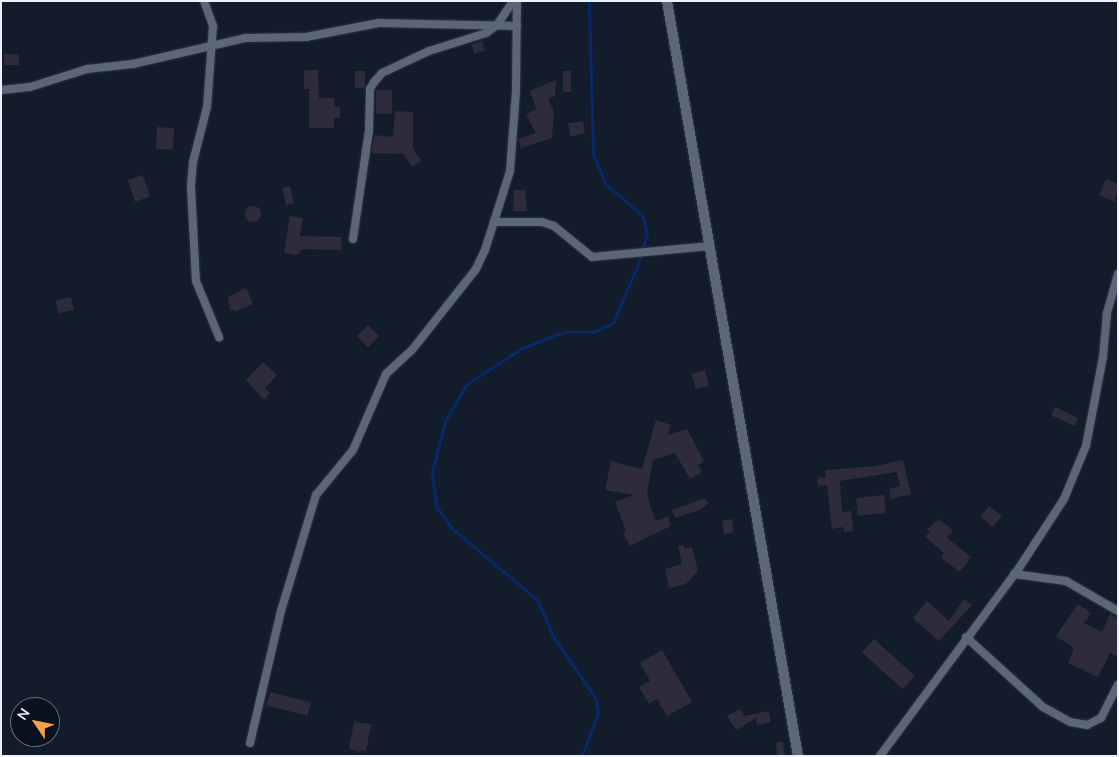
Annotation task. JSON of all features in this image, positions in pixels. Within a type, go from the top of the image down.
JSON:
[{"type":"main road","points":[[667,1],[798,756]]},
{"type":"street","points":[[204,1],[213,26],[207,107],[193,162],[191,187],[196,281],[219,337]]},
{"type":"street","points":[[353,239],[369,130],[370,89],[374,82],[382,73],[429,51],[470,40],[497,25],[512,1]]},
{"type":"street","points":[[250,743],[281,611],[316,495],[353,450],[386,374],[412,350],[476,269],[494,222],[510,170],[516,91],[517,1]]},
{"type":"street","points":[[1,90],[30,87],[87,69],[133,64],[246,38],[306,37],[379,23],[516,26]]},
{"type":"street","points":[[494,222],[542,222],[554,226],[592,257],[606,258],[634,251],[647,253],[710,246]]},
{"type":"street","points":[[880,756],[1055,516],[1078,471],[1103,357],[1107,313],[1118,274]]},
{"type":"street","points":[[1014,574],[1066,581],[1118,611]]},
{"type":"street","points":[[966,637],[1043,707],[1070,722],[1087,725],[1101,718],[1118,685]]},
{"type":"building","points":[[482,41],[485,51],[474,54],[471,44]]},
{"type":"building","points":[[4,54],[19,54],[19,65],[4,65]]},
{"type":"building","points":[[304,70],[318,70],[319,98],[334,98],[334,107],[340,107],[340,118],[334,118],[334,128],[309,128],[309,89],[304,89]]},
{"type":"building","points":[[355,71],[365,71],[365,88],[355,88]]},
{"type":"building","points":[[563,71],[571,71],[571,92],[563,92]]},
{"type":"building","points":[[556,80],[555,96],[548,99],[554,111],[552,138],[521,148],[518,139],[536,133],[526,114],[536,109],[530,91]]},
{"type":"building","points":[[376,90],[392,90],[392,114],[376,114]]},
{"type":"building","points":[[395,111],[413,112],[413,148],[421,161],[412,167],[404,154],[372,153],[374,135],[393,137]]},
{"type":"building","points":[[583,121],[585,134],[570,136],[568,123]]},
{"type":"building","points":[[157,127],[174,128],[173,150],[156,149]]},
{"type":"building","points":[[143,175],[150,197],[135,202],[128,180]]},
{"type":"building","points":[[1106,179],[1118,184],[1115,202],[1099,195]]},
{"type":"building","points":[[290,186],[294,204],[286,205],[282,188]]},
{"type":"building","points":[[514,190],[525,190],[527,211],[513,211]]},
{"type":"building","points":[[250,206],[256,206],[261,211],[259,220],[250,222],[245,217],[245,211]]},
{"type":"building","points":[[290,216],[303,218],[300,236],[342,237],[341,250],[302,249],[297,255],[284,253]]},
{"type":"building","points":[[246,288],[253,304],[235,312],[233,309],[230,311],[228,297]]},
{"type":"building","points":[[71,297],[74,310],[58,313],[55,301]]},
{"type":"building","points":[[368,325],[379,336],[368,348],[357,336]]},
{"type":"building","points":[[263,362],[277,375],[265,388],[270,393],[264,400],[246,380]]},
{"type":"building","points":[[705,370],[709,385],[696,389],[691,374]]},
{"type":"building","points":[[1055,407],[1079,418],[1075,426],[1051,415]]},
{"type":"building","points":[[656,420],[671,425],[668,435],[687,429],[704,461],[698,465],[702,472],[690,479],[675,453],[653,460],[647,492],[650,505],[656,521],[668,516],[671,526],[630,546],[623,533],[626,531],[615,502],[634,495],[605,490],[611,461],[642,469]]},
{"type":"building","points":[[903,460],[911,494],[891,499],[889,489],[900,486],[897,472],[840,481],[842,512],[851,511],[853,531],[844,532],[843,527],[832,529],[827,485],[818,486],[818,478],[826,477],[825,470],[876,466]]},
{"type":"building","points":[[884,495],[886,513],[858,516],[856,498]]},
{"type":"building","points":[[705,498],[708,504],[700,510],[675,518],[672,510]]},
{"type":"building","points":[[989,506],[1002,516],[993,527],[980,517]]},
{"type":"building","points":[[732,519],[734,533],[724,534],[722,520]]},
{"type":"building","points":[[939,519],[953,530],[947,538],[971,557],[960,572],[941,558],[944,553],[925,537],[930,531],[927,529]]},
{"type":"building","points":[[684,545],[685,549],[692,547],[698,571],[686,584],[669,588],[665,569],[682,564],[678,546]]},
{"type":"building","points":[[964,599],[972,605],[939,641],[913,618],[927,601],[949,621]]},
{"type":"building","points":[[1078,604],[1091,613],[1084,623],[1102,632],[1110,614],[1118,618],[1118,657],[1110,653],[1098,677],[1068,663],[1074,648],[1056,636]]},
{"type":"building","points":[[874,639],[915,676],[903,689],[862,652]]},
{"type":"building","points":[[662,650],[692,702],[667,716],[657,699],[649,704],[639,687],[650,681],[640,663]]},
{"type":"building","points":[[270,692],[311,702],[307,716],[267,706]]},
{"type":"building","points":[[740,709],[744,716],[769,711],[771,722],[757,725],[756,718],[736,730],[727,716]]},
{"type":"building","points":[[354,722],[371,724],[366,751],[361,750],[360,753],[349,748]]},
{"type":"building","points":[[776,742],[783,742],[785,756],[777,756]]},
{"type":"waterway","points":[[582,756],[598,713],[596,699],[554,638],[537,600],[451,528],[436,506],[432,472],[445,421],[467,384],[522,348],[564,332],[594,332],[613,323],[637,267],[647,234],[642,215],[606,185],[593,155],[589,1]]}]
